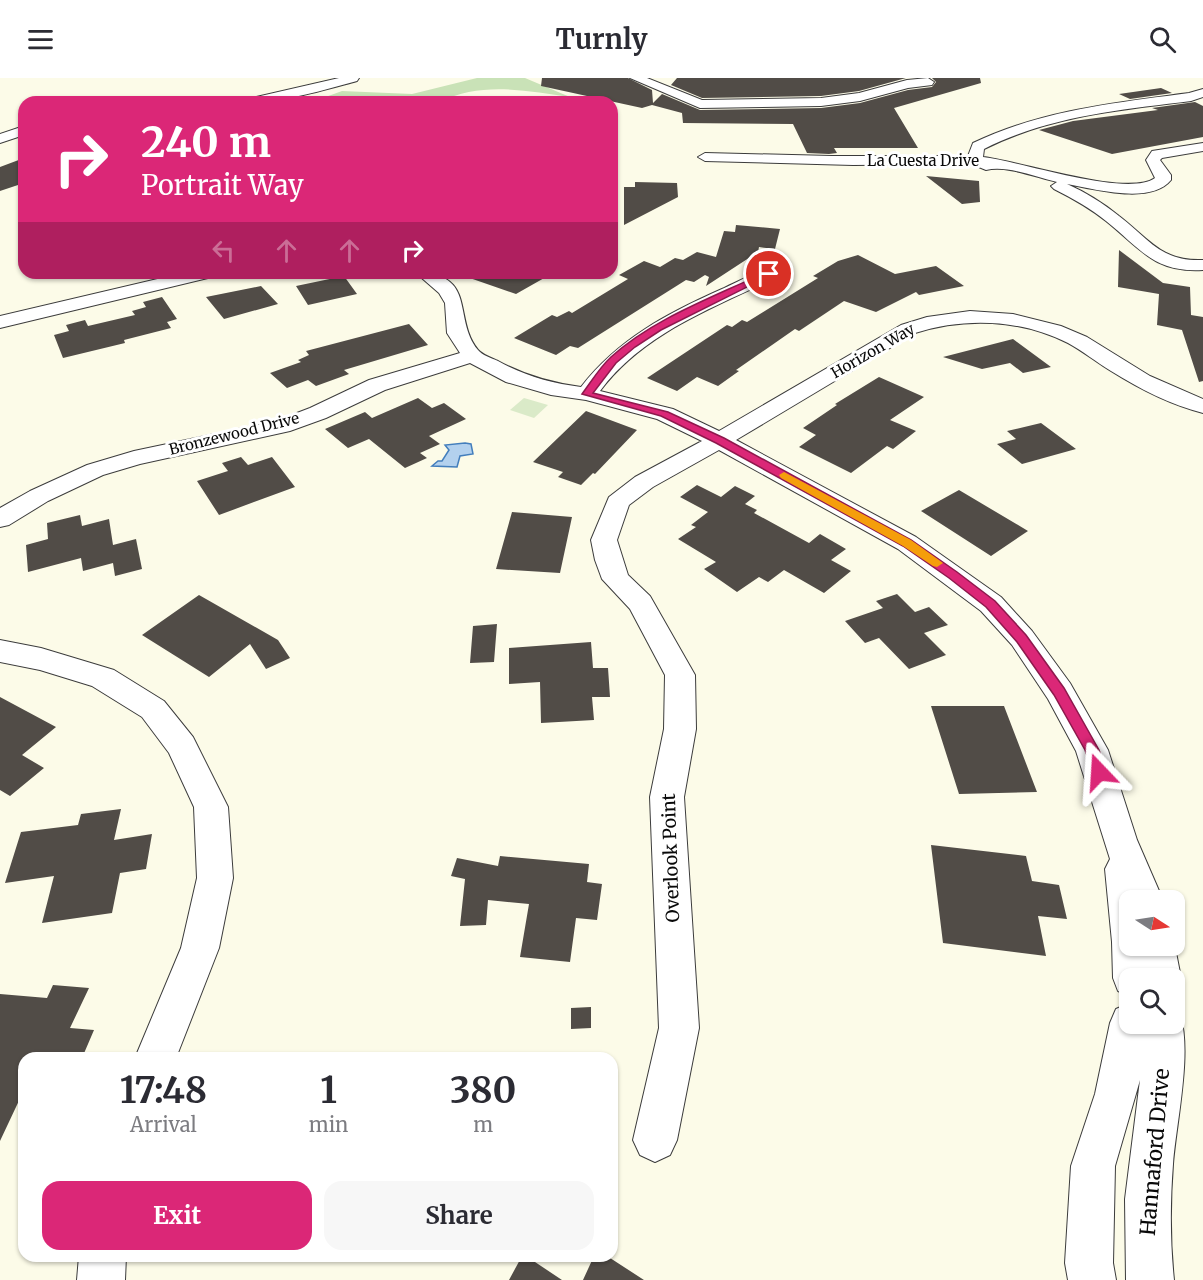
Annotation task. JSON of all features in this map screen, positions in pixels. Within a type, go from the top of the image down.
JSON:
[{"type":"street","points":[[282,96],[353,78]]},
{"type":"street","points":[[636,78],[700,104],[798,104],[860,97],[907,84],[927,82]]},
{"type":"street","points":[[1201,88],[1191,97],[1049,117],[978,146],[975,152],[976,160],[982,165],[1064,188],[1112,218],[1154,255],[1175,263],[1202,266]]},
{"type":"street","points":[[0,139],[18,132]]},
{"type":"street","name":"La Cuesta Drive","points":[[705,157],[785,161],[976,160],[1104,186],[1142,190],[1156,187],[1163,180],[1163,175],[1153,160],[1157,154],[1203,147]]},
{"type":"street","points":[[587,394],[612,361],[632,345],[658,328],[769,274]]},
{"type":"street","points":[[0,322],[181,279]]},
{"type":"street","points":[[433,279],[447,290],[454,303],[458,333],[472,356],[513,378],[551,389],[587,394],[665,414],[720,441],[907,543],[990,604],[1022,638],[1053,683],[1092,750],[1120,840],[1140,890]]},
{"type":"street","name":"Horizon Way","points":[[720,441],[908,329],[945,318],[1008,320],[1048,327],[1074,338],[1125,371],[1203,406]]},
{"type":"street","name":"Bronzewood Drive","points":[[0,519],[39,496],[95,470],[134,458],[282,426],[377,385],[472,356]]},
{"type":"street","name":"Overlook Point","points":[[655,1140],[679,1028],[667,797],[680,729],[680,675],[640,603],[616,579],[608,560],[604,540],[618,502],[644,482],[720,441]]},
{"type":"street","points":[[0,651],[41,659],[103,678],[153,709],[182,746],[211,807],[215,878],[200,948],[157,1052]]},
{"type":"street","points":[[1120,840],[1125,890]]},
{"type":"street","points":[[1092,1280],[1089,1263],[1093,1166],[1116,1094],[1128,1034]]},
{"type":"street","name":"Hannaford Drive","points":[[1150,1280],[1146,1242],[1151,1154],[1164,1061],[1164,1034]]},
{"type":"street","points":[[101,1280],[102,1262]]},
{"type":"green space","points":[[477,78],[525,78],[568,96],[504,89],[456,96],[328,96],[342,91],[412,94]]},
{"type":"green space","points":[[524,398],[548,405],[534,418],[510,410]]},
{"type":"water","points":[[471,444],[473,454],[460,456],[457,467],[432,466],[442,461],[449,450],[445,445]]},
{"type":"building","points":[[542,78],[628,78],[652,90],[653,103],[662,94],[700,110],[821,108],[860,103],[908,90],[932,87],[936,82],[932,78],[980,78],[981,83],[894,108],[918,148],[834,148],[837,153],[829,154],[807,153],[793,124],[683,123],[682,113],[652,105],[642,108],[618,103],[618,96],[587,96],[541,86]]},
{"type":"building","points":[[677,78],[906,78],[859,91],[821,96],[702,98],[671,85]]},
{"type":"building","points":[[1161,88],[1172,93],[1130,99],[1119,94]]},
{"type":"building","points":[[1195,102],[1203,106],[1203,137],[1112,154],[1039,130],[1073,121],[1158,110],[1152,108]]},
{"type":"building","points":[[18,160],[18,185],[0,191],[0,167]]},
{"type":"building","points":[[926,176],[979,181],[980,202],[962,204]]},
{"type":"building","points":[[635,182],[677,183],[678,197],[624,225],[624,187],[635,187]]},
{"type":"building","points":[[736,225],[780,229],[775,249],[759,247],[758,252],[706,286],[709,277],[705,275],[694,282],[686,280],[578,348],[570,346],[556,355],[514,338],[552,315],[557,317],[569,311],[572,313],[628,279],[619,275],[644,261],[660,267],[675,258],[683,260],[697,252],[716,257],[724,231],[735,232]]},
{"type":"building","points":[[1119,250],[1163,283],[1190,287],[1191,315],[1203,317],[1203,381],[1199,382],[1182,330],[1157,325],[1159,294],[1118,287]]},
{"type":"building","points":[[858,255],[895,274],[936,266],[964,286],[919,295],[916,292],[876,312],[844,301],[799,331],[795,329],[736,370],[739,371],[718,386],[697,377],[677,391],[647,378],[727,325],[732,327],[742,320],[747,322],[818,278],[813,276],[838,261]]},
{"type":"building","points":[[330,279],[346,279],[357,294],[308,305],[296,286]]},
{"type":"building","points":[[473,279],[542,279],[516,294]]},
{"type":"building","points":[[261,286],[278,304],[224,319],[206,297]]},
{"type":"building","points":[[162,297],[177,319],[167,322],[171,328],[124,340],[125,343],[63,358],[54,335],[69,331],[66,325],[85,320],[88,326],[135,315],[132,311],[146,307],[143,302]]},
{"type":"building","points":[[409,324],[428,345],[344,370],[349,374],[316,386],[308,380],[287,388],[270,373],[301,362],[298,360],[309,355],[306,351]]},
{"type":"building","points":[[1013,339],[1051,367],[1023,373],[1010,363],[982,369],[943,357]]},
{"type":"building","points":[[879,377],[924,397],[890,420],[916,431],[893,449],[887,446],[851,473],[799,447],[816,435],[803,428],[837,405],[835,404]]},
{"type":"building","points":[[418,398],[432,408],[444,403],[466,419],[429,436],[440,444],[420,453],[427,458],[405,468],[369,439],[348,448],[325,429],[365,412],[372,418]]},
{"type":"building","points":[[586,411],[637,430],[595,474],[593,473],[581,485],[558,477],[563,472],[533,462]]},
{"type":"building","points":[[1041,423],[1076,449],[1022,464],[997,444],[1016,439],[1007,431]]},
{"type":"building","points":[[241,457],[248,465],[272,457],[295,487],[219,515],[197,481],[228,471],[222,463]]},
{"type":"building","points":[[697,485],[721,497],[735,486],[755,496],[745,504],[757,510],[754,513],[809,543],[820,534],[846,549],[831,560],[851,571],[824,593],[784,570],[768,582],[759,577],[737,592],[704,569],[716,562],[678,539],[696,527],[691,525],[708,512],[680,497]]},
{"type":"building","points":[[959,490],[1028,531],[991,556],[921,511]]},
{"type":"building","points":[[512,512],[572,517],[560,573],[496,569]]},
{"type":"building","points":[[80,515],[82,526],[109,519],[113,545],[136,539],[142,569],[115,576],[113,563],[83,571],[81,558],[28,572],[26,545],[48,539],[47,523]]},
{"type":"building","points":[[897,594],[915,612],[929,607],[948,625],[924,633],[946,655],[909,669],[879,638],[865,643],[845,621],[883,608],[876,601]]},
{"type":"building","points":[[199,595],[278,640],[290,658],[266,669],[250,644],[209,677],[142,635]]},
{"type":"building","points":[[497,624],[494,662],[470,663],[473,626]]},
{"type":"building","points":[[591,642],[593,668],[608,668],[610,697],[592,697],[594,720],[541,723],[540,682],[509,684],[509,648]]},
{"type":"building","points":[[0,697],[56,727],[22,755],[44,768],[10,796],[0,790]]},
{"type":"building","points":[[931,706],[1004,706],[1037,792],[959,794]]},
{"type":"building","points":[[121,809],[114,840],[152,834],[146,869],[120,873],[112,913],[42,923],[54,876],[5,883],[21,832],[78,825],[81,814]]},
{"type":"building","points":[[931,845],[1026,856],[1032,881],[1059,885],[1067,919],[1038,916],[1046,956],[943,943]]},
{"type":"building","points":[[500,856],[589,864],[587,882],[602,884],[597,920],[576,918],[570,962],[520,957],[529,904],[488,900],[486,925],[460,926],[465,879],[451,876],[457,858],[498,866]]},
{"type":"building","points":[[53,985],[89,988],[70,1028],[94,1030],[85,1052],[18,1052],[18,1103],[0,1141],[0,994],[47,998]]},
{"type":"building","points":[[591,1007],[591,1028],[571,1029],[571,1008]]},
{"type":"building","points":[[519,1262],[535,1262],[562,1280],[509,1280]]},
{"type":"building","points":[[591,1262],[616,1262],[644,1280],[583,1280]]},
{"type":"slow traffic","points":[[784,475],[907,543],[937,563]]},
{"type":"route","points":[[769,274],[658,328],[632,345],[612,361],[587,394],[665,414],[720,441],[907,543],[953,575],[990,604],[1022,638],[1059,692],[1092,750],[1099,772]]}]
